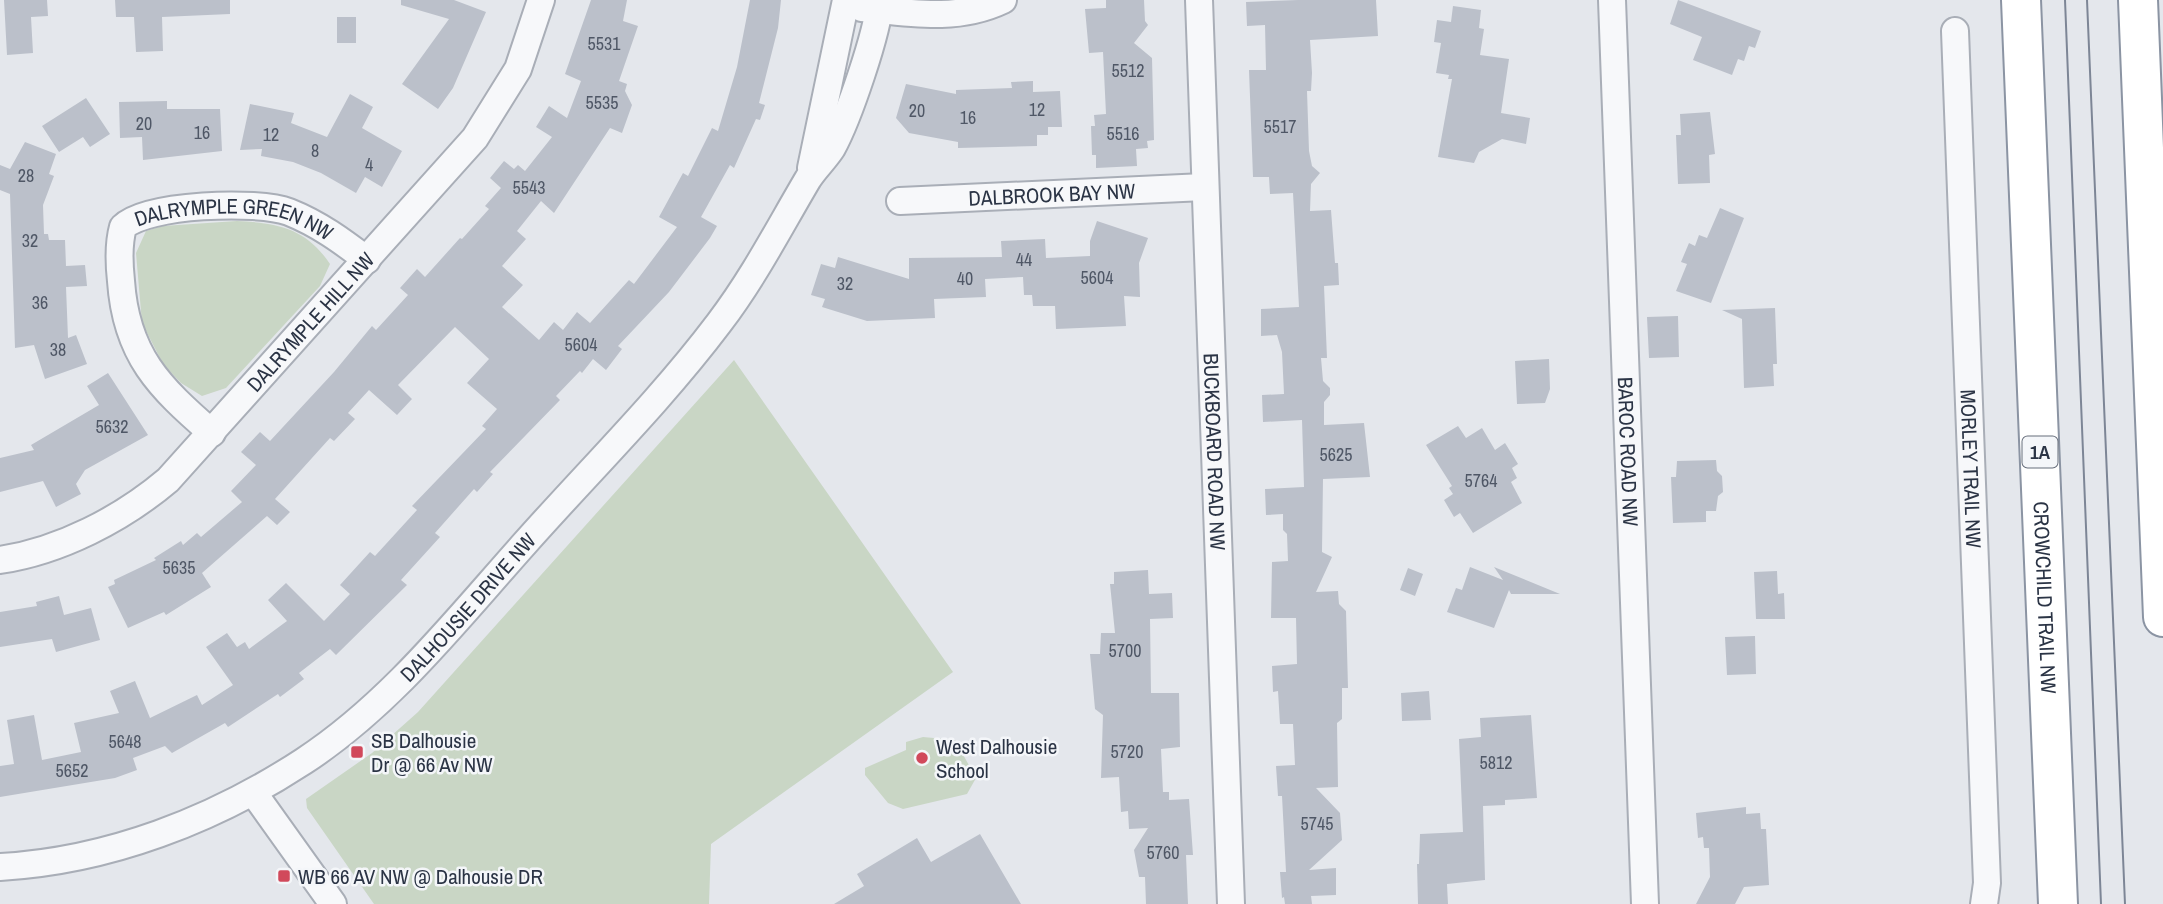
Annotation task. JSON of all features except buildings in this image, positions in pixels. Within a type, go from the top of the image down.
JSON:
[{"type":"highway","name":"CROWCHILD TRAIL NW","points":[[2021,0],[2058,904]]},
{"type":"highway","points":[[2138,0],[2163,617]]},
{"type":"highway","points":[[2142,48],[2158,0]]},
{"type":"street","name":"DALRYMPLE HILL NW","points":[[0,560],[65,541],[141,503],[212,433],[267,367],[429,192],[489,118],[518,69],[541,0]]},
{"type":"street","points":[[846,3],[879,5],[949,16],[970,12],[1003,0]]},
{"type":"street","name":"BUCKBOARD ROAD NW","points":[[1199,0],[1231,904]]},
{"type":"street","name":"BAROC ROAD NW","points":[[1612,0],[1645,904]]},
{"type":"street","name":"DALHOUSIE DRIVE NW","points":[[810,177],[846,3]]},
{"type":"street","name":"DALHOUSIE DRIVE NW","points":[[0,867],[84,856],[168,831],[254,792],[306,760],[382,699],[448,629],[718,324],[770,250],[810,177],[831,149],[850,105],[879,5]]},
{"type":"street","name":"MORLEY TRAIL NW","points":[[1955,31],[1987,883],[1984,904]]},
{"type":"street","name":"DALBROOK BAY NW","points":[[900,201],[1204,187]]},
{"type":"street","name":"DALRYMPLE GREEN NW","points":[[212,433],[179,404],[152,374],[130,334],[123,311],[120,269],[123,227],[132,218],[151,212],[212,206],[286,211],[327,229],[367,260]]},
{"type":"street","points":[[254,792],[333,904]]},
{"type":"green space","points":[[237,221],[278,226],[301,235],[321,252],[330,264],[320,286],[226,388],[202,396],[181,383],[163,364],[142,323],[136,253],[146,231],[163,226]]},
{"type":"green space","points":[[734,360],[953,672],[711,844],[709,904],[374,904],[307,808],[306,799],[372,753],[418,712]]},
{"type":"green space","points":[[923,737],[955,740],[976,778],[967,794],[903,809],[888,803],[865,775],[865,768],[906,750],[906,742]]},
{"type":"tram line","points":[[2065,0],[2101,904]]},
{"type":"tram line","points":[[2087,0],[2125,904]]},
{"type":"place","name":"SB Dalhousie Dr @ 66 Av NW","points":[[357,752]]},
{"type":"place","name":"West Dalhousie School","points":[[922,758]]},
{"type":"place","name":"WB 66 AV NW @ Dalhousie DR","points":[[284,876]]}]
